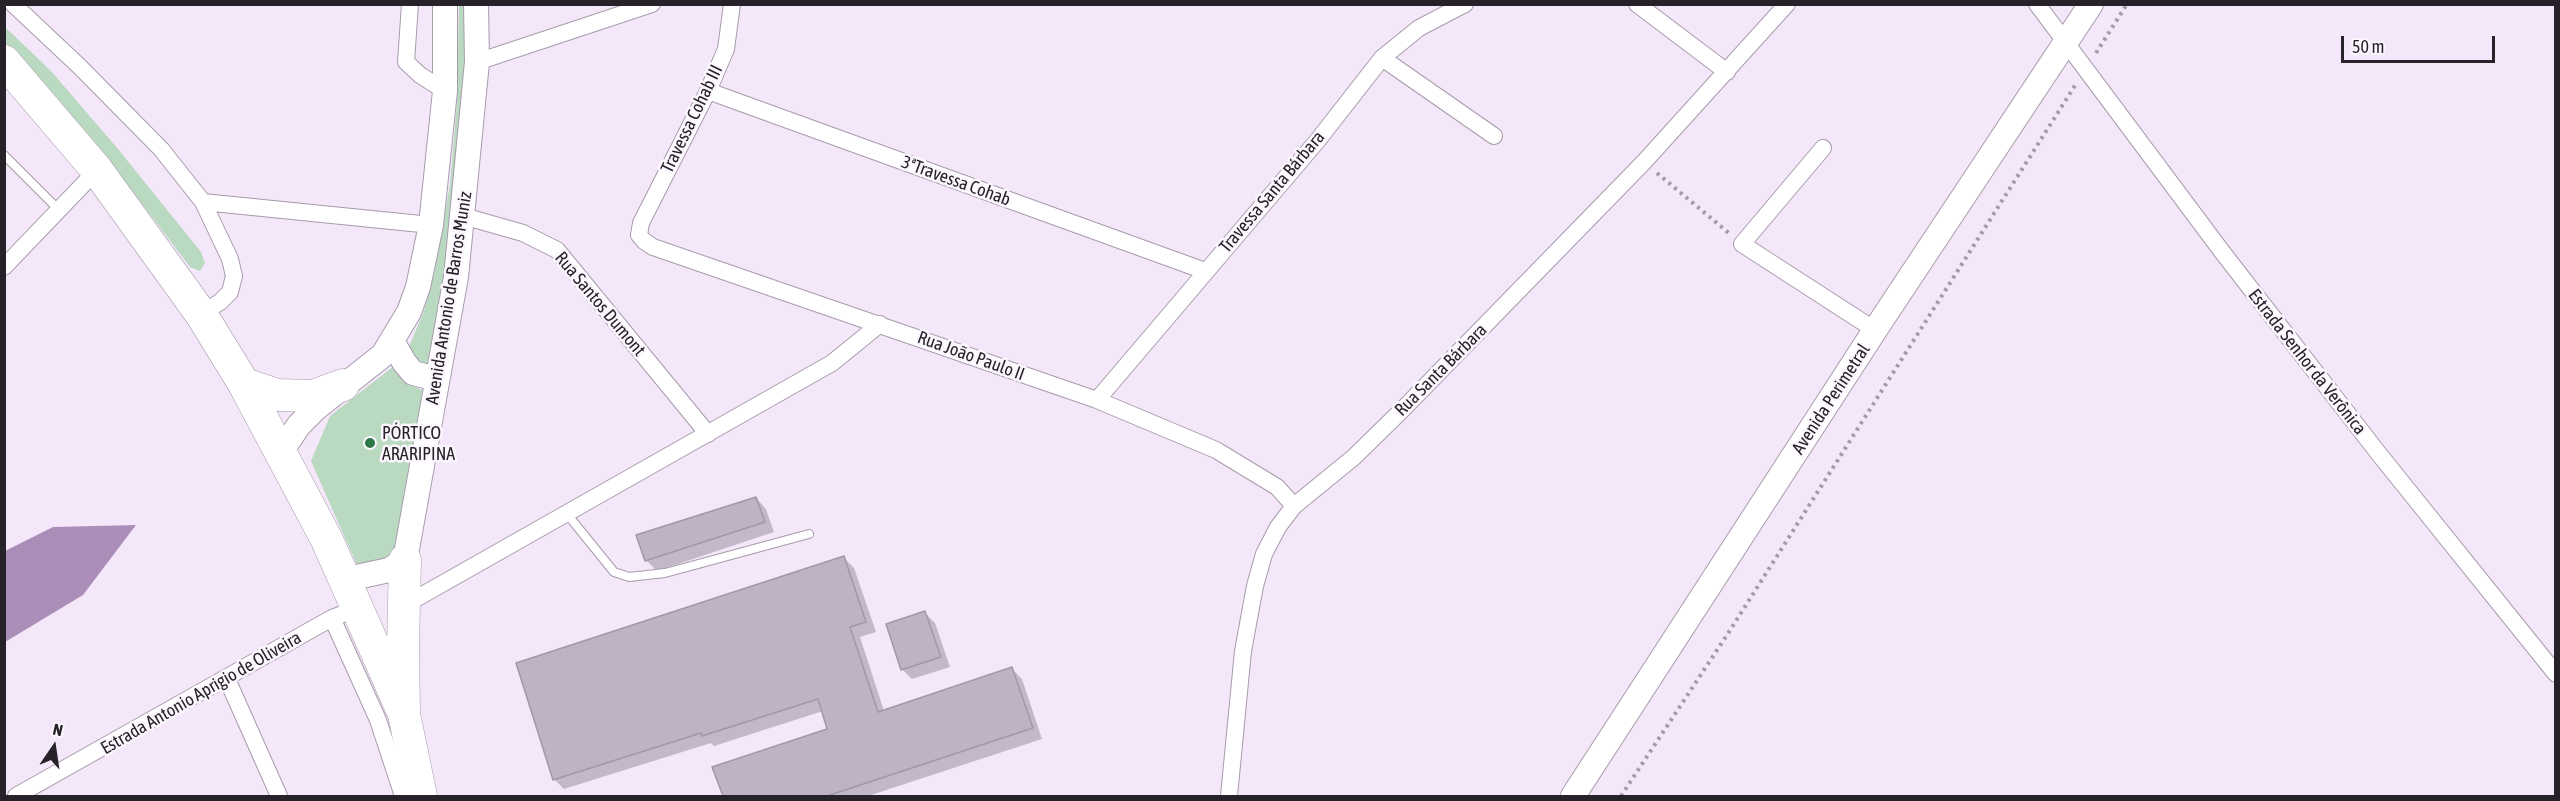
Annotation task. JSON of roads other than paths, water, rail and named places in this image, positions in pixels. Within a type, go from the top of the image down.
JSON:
[{"type":"highway","points":[[4,61],[97,170],[201,314],[244,384],[327,540],[343,580],[344,614],[404,714]]},
{"type":"highway","points":[[244,384],[277,395],[313,396],[343,385]]},
{"type":"highway","points":[[405,560],[404,714],[412,795]]},
{"type":"main road","name":"Avenida Antonio de Barros Muniz","points":[[280,453],[299,425],[343,385],[383,355],[409,312],[418,287],[431,225],[445,91],[445,4]]},
{"type":"main road","name":"Avenida Antonio de Barros Muniz","points":[[405,560],[456,277],[477,62],[476,4]]},
{"type":"main road","name":"Avenida Perimetral","points":[[1573,796],[1875,330],[2091,4]]},
{"type":"main road","points":[[392,341],[413,373],[437,379]]},
{"type":"main road","points":[[343,580],[389,570],[405,560]]},
{"type":"street","points":[[13,4],[79,66],[161,149],[203,202],[230,259],[234,276],[230,292],[220,302],[201,314]]},
{"type":"street","points":[[410,4],[406,62],[420,75],[445,91]]},
{"type":"street","points":[[477,62],[652,4]]},
{"type":"street","name":"Travessa Cohab III","points":[[639,230],[708,91],[726,49],[732,4]]},
{"type":"street","name":"Travessa Santa Bárbara","points":[[1097,400],[1318,140],[1382,58],[1419,28],[1464,4]]},
{"type":"street","points":[[1636,4],[1727,72]]},
{"type":"street","name":"Rua Santa Bárbara","points":[[1229,796],[1243,651],[1255,586],[1264,554],[1278,527],[1294,506],[1354,456],[1405,407],[1644,162],[1787,4]]},
{"type":"street","name":"Estrada Senhor da Verônica","points":[[2037,4],[2223,253],[2386,463],[2556,674]]},
{"type":"street","points":[[1382,58],[1494,136]]},
{"type":"street","name":"3ªTravessa Cohab","points":[[708,91],[1205,271]]},
{"type":"street","points":[[1823,148],[1742,244],[1875,330]]},
{"type":"street","points":[[4,267],[97,170]]},
{"type":"street","points":[[203,202],[431,225]]},
{"type":"street","name":"Rua Santos Dumont","points":[[463,216],[523,233],[556,250],[708,434]]},
{"type":"street","name":"Rua João Paulo II","points":[[639,230],[639,235],[653,247],[1097,400],[1216,450],[1277,487],[1294,506]]},
{"type":"street","points":[[403,606],[832,363],[880,324]]},
{"type":"street","points":[[344,614],[378,720],[412,795]]},
{"type":"street","name":"Estrada Antonio Aprigio de Oliveira","points":[[16,796],[344,614]]},
{"type":"street","points":[[227,679],[279,796]]},
{"type":"lane","points":[[4,155],[59,210]]},
{"type":"lane","points":[[567,514],[614,572],[629,577],[665,573],[809,534]]},
{"type":"place","name":"PÓRTICO ARARIPINA","points":[[370,443]]}]
